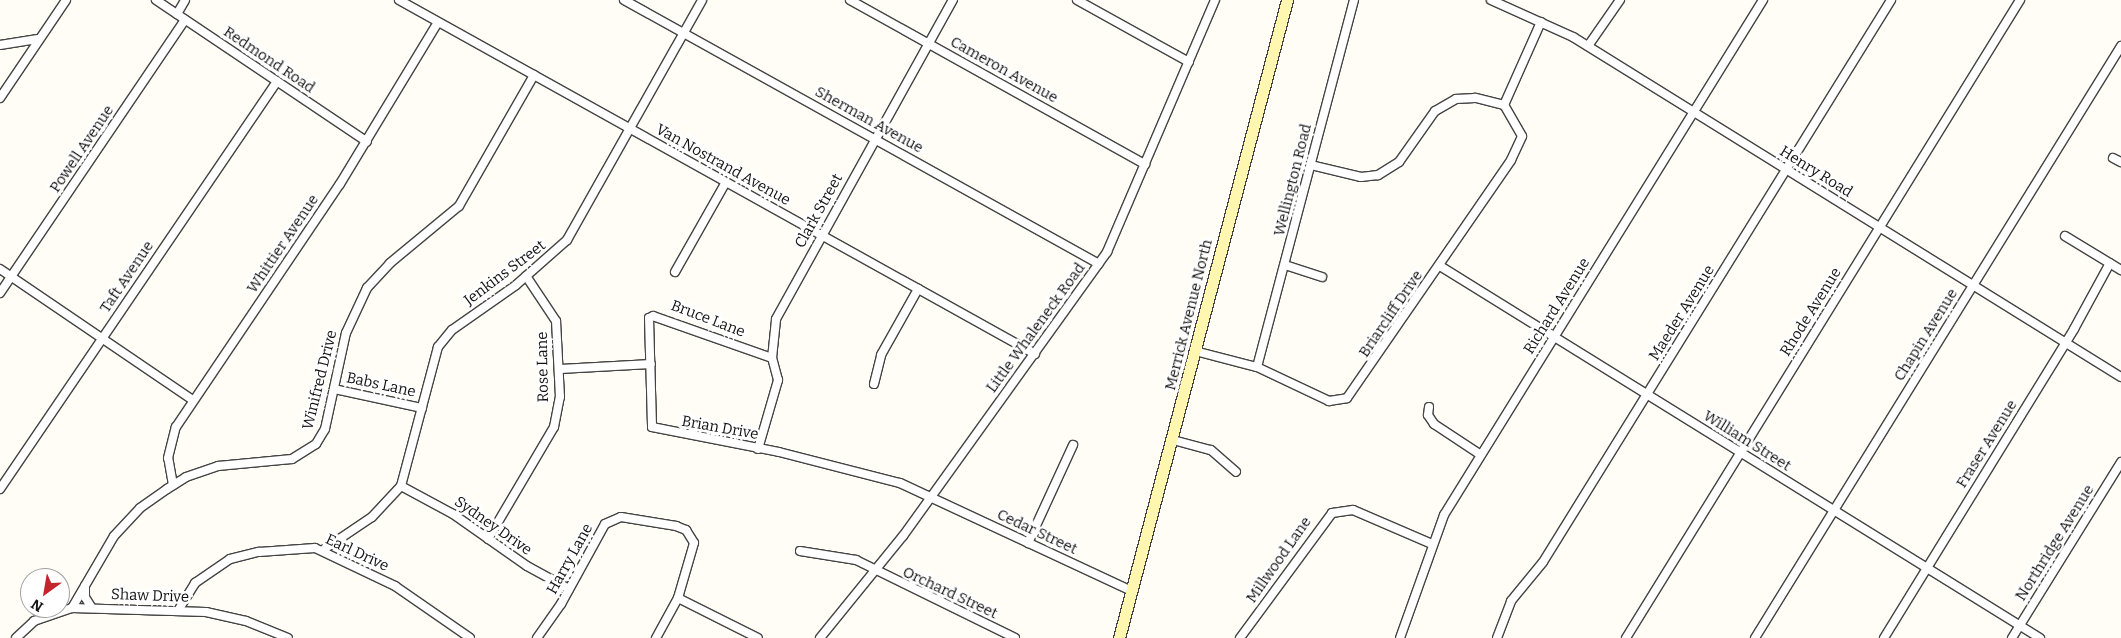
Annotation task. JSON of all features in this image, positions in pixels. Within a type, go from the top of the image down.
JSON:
[{"type":"main road","name":"Merrick Avenue North","points":[[1119,638],[1173,440],[1287,0]]},
{"type":"street","points":[[0,98],[38,38],[66,0]]},
{"type":"street","name":"Redmond Road","points":[[156,0],[367,142]]},
{"type":"street","points":[[177,14],[185,0]]},
{"type":"street","name":"Van Nostrand Avenue","points":[[398,0],[1035,354]]},
{"type":"street","name":"Sherman Avenue","points":[[624,0],[1099,264]]},
{"type":"street","name":"Jenkins Street","points":[[323,550],[372,517],[401,486],[434,356],[443,339],[526,276],[567,240],[702,0]]},
{"type":"street","name":"Cameron Avenue","points":[[850,0],[1145,164]]},
{"type":"street","name":"Clark Street","points":[[758,449],[778,380],[772,358],[776,319],[953,0]]},
{"type":"street","points":[[1077,0],[1189,62]]},
{"type":"street","name":"Little Whaleneck Road","points":[[820,638],[931,498],[1099,264],[1145,164],[1215,0]]},
{"type":"street","name":"Wellington Road","points":[[1257,367],[1354,0]]},
{"type":"street","name":"Henry Road","points":[[1491,0],[1508,3],[1588,46],[2121,377]]},
{"type":"street","points":[[1588,46],[1620,0]]},
{"type":"street","name":"Richard Avenue","points":[[1400,638],[1432,544],[1444,515],[1763,0]]},
{"type":"street","name":"Maeder Avenue","points":[[1497,638],[1511,601],[1543,562],[1891,0]]},
{"type":"street","name":"Rhode Avenue","points":[[1626,638],[2020,0]]},
{"type":"street","name":"Powell Avenue","points":[[0,293],[185,20]]},
{"type":"street","name":"Whittier Avenue","points":[[173,485],[170,442],[193,400],[367,142],[438,22]]},
{"type":"street","points":[[1311,165],[1361,177],[1378,175],[1399,162],[1434,111],[1445,103],[1469,97],[1504,105],[1541,22]]},
{"type":"street","points":[[0,45],[38,38]]},
{"type":"street","name":"Chapin Avenue","points":[[1755,638],[2121,46]]},
{"type":"street","name":"Winifred Drive","points":[[72,608],[85,584],[125,523],[173,485],[218,466],[302,456],[322,436],[346,333],[367,288],[390,263],[459,206],[534,75]]},
{"type":"street","name":"Taft Avenue","points":[[0,489],[277,81]]},
{"type":"street","name":"Briarcliff Drive","points":[[1195,351],[1257,367],[1329,400],[1347,398],[1440,266],[1522,143],[1517,124],[1504,105]]},
{"type":"street","points":[[2113,158],[2121,162]]},
{"type":"street","points":[[676,272],[726,182]]},
{"type":"street","points":[[2065,236],[2121,270]]},
{"type":"street","name":"Fraser Avenue","points":[[1884,638],[2066,342],[2110,264]]},
{"type":"street","points":[[1285,265],[1322,277]]},
{"type":"street","name":"William Street","points":[[1440,266],[2040,638]]},
{"type":"street","points":[[0,269],[193,400]]},
{"type":"street","name":"Rose Lane","points":[[488,539],[554,428],[560,397],[556,321],[526,276]]},
{"type":"street","points":[[874,384],[881,355],[918,289]]},
{"type":"street","name":"Bruce Lane","points":[[651,364],[649,318],[657,315],[772,358]]},
{"type":"street","points":[[560,369],[651,364]]},
{"type":"street","name":"Brian Drive","points":[[651,364],[655,430],[758,449],[900,483],[931,498]]},
{"type":"street","name":"Babs Lane","points":[[334,389],[422,408]]},
{"type":"street","points":[[1428,407],[1428,415],[1434,424],[1481,455]]},
{"type":"street","points":[[1173,440],[1211,450],[1236,472]]},
{"type":"street","points":[[1028,543],[1073,445]]},
{"type":"street","name":"Northridge Avenue","points":[[2012,638],[2121,462]]},
{"type":"street","name":"Sydney Drive","points":[[401,486],[488,539],[526,566],[569,589]]},
{"type":"street","name":"Cedar Street","points":[[931,498],[1132,591]]},
{"type":"street","name":"Millwood Lane","points":[[1240,638],[1332,513],[1353,510],[1432,544]]},
{"type":"street","name":"Harry Lane","points":[[537,638],[569,589],[605,524],[621,516],[676,526],[691,535],[694,550],[678,598]]},
{"type":"street","name":"Earl Drive","points":[[179,609],[195,583],[230,559],[259,552],[323,550],[395,586],[470,638]]},
{"type":"street","name":"Orchard Street","points":[[800,551],[846,556],[1015,638]]},
{"type":"street","points":[[85,584],[85,597],[92,608]]},
{"type":"street","points":[[656,638],[678,598],[758,638]]},
{"type":"street","name":"Shaw Drive","points":[[16,638],[34,621],[72,608],[92,608],[179,609],[246,621],[288,638]]}]
